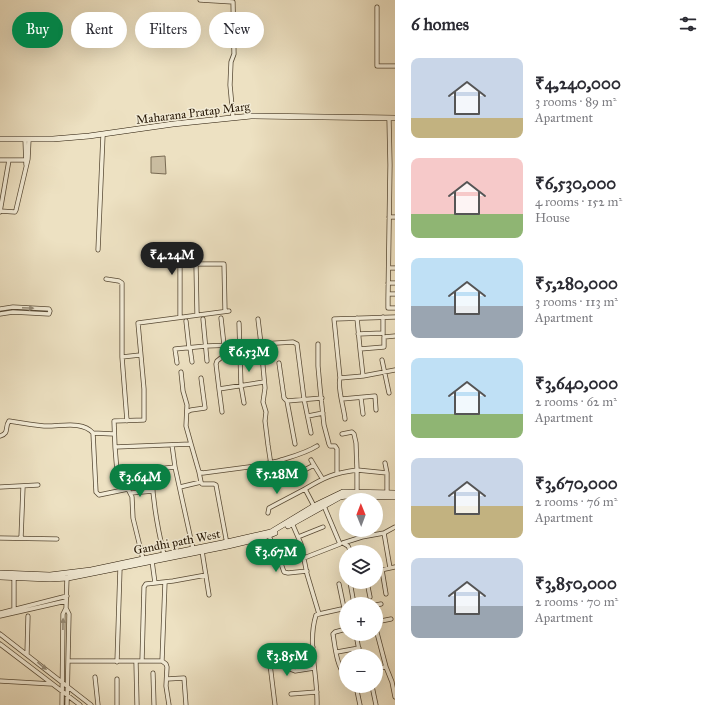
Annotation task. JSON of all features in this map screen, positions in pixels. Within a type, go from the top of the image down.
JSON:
[{"type":"street","points":[[200,0],[233,2],[234,54],[231,62],[230,85],[232,117]]},
{"type":"street","points":[[377,7],[377,66],[395,66]]},
{"type":"street","points":[[395,114],[393,114],[392,118],[390,165],[388,308],[395,308]]},
{"type":"street","name":"Maharana Pratap Marg","points":[[0,139],[53,139],[103,135],[173,124],[232,117],[278,116],[392,118]]},
{"type":"street","points":[[98,250],[103,135]]},
{"type":"street","points":[[26,166],[25,160],[27,139]]},
{"type":"street","points":[[9,160],[0,212],[15,212],[16,210],[28,159],[27,139]]},
{"type":"street","points":[[0,160],[25,160]]},
{"type":"street","points":[[390,165],[395,165]]},
{"type":"street","points":[[389,202],[395,202]]},
{"type":"street","points":[[389,217],[395,217]]},
{"type":"street","points":[[143,559],[133,518],[131,493],[128,489],[121,488],[118,484],[114,434],[114,420],[144,420],[144,390],[138,323],[227,311],[224,264],[180,264],[180,317]]},
{"type":"street","points":[[196,264],[197,315]]},
{"type":"street","points":[[389,268],[395,268]]},
{"type":"street","points":[[106,279],[119,281],[122,283],[122,357],[127,421]]},
{"type":"street","points":[[388,283],[395,283]]},
{"type":"street","points":[[388,294],[395,294]]},
{"type":"street","points":[[0,309],[13,307],[49,309],[50,311],[49,314],[13,312],[0,314]]},
{"type":"street","points":[[360,349],[384,347],[383,317]]},
{"type":"street","points":[[345,419],[338,383],[340,378],[334,319],[395,317]]},
{"type":"street","points":[[221,318],[224,345],[223,356],[216,364],[222,412]]},
{"type":"street","points":[[357,318],[363,376]]},
{"type":"street","points":[[203,319],[207,361]]},
{"type":"street","points":[[258,319],[264,382],[264,402],[266,412],[265,421],[274,473],[280,483],[314,465]]},
{"type":"street","points":[[186,321],[192,362]]},
{"type":"street","points":[[239,323],[244,403]]},
{"type":"street","points":[[358,334],[395,336]]},
{"type":"street","points":[[177,363],[176,349],[240,344],[296,343],[304,399],[311,433]]},
{"type":"street","points":[[318,344],[318,366],[324,425],[330,446],[335,446],[337,448],[337,473]]},
{"type":"street","points":[[122,357],[140,355]]},
{"type":"street","points":[[382,360],[389,393]]},
{"type":"street","points":[[279,363],[284,398],[287,401],[295,444]]},
{"type":"street","points":[[340,378],[363,376],[395,370]]},
{"type":"street","points":[[181,372],[183,391],[187,405],[186,426],[201,482]]},
{"type":"street","points":[[187,412],[205,408],[201,378]]},
{"type":"street","points":[[219,389],[264,382]]},
{"type":"street","points":[[342,399],[375,396],[376,410]]},
{"type":"street","points":[[287,401],[322,398]]},
{"type":"street","points":[[361,398],[363,414]]},
{"type":"street","points":[[308,416],[323,413]]},
{"type":"street","points":[[0,436],[5,435],[7,432],[7,425],[9,421],[44,426],[78,425],[90,430],[93,433],[114,434]]},
{"type":"street","points":[[342,434],[352,432],[354,434],[356,443],[357,493]]},
{"type":"street","points":[[93,433],[96,492],[99,495],[128,489]]},
{"type":"street","points":[[115,447],[191,444]]},
{"type":"street","points":[[172,445],[175,467],[193,549]]},
{"type":"street","points":[[199,472],[203,474],[263,465],[271,461],[280,461],[318,446]]},
{"type":"street","points":[[311,460],[322,478]]},
{"type":"street","points":[[385,463],[387,473],[387,496],[395,497]]},
{"type":"street","points":[[137,467],[139,471],[175,467]]},
{"type":"street","points":[[268,513],[269,508],[322,478],[337,473],[357,470],[387,473]]},
{"type":"street","points":[[152,477],[159,536],[164,555]]},
{"type":"street","points":[[180,487],[201,482],[204,484],[216,485],[228,544]]},
{"type":"street","points":[[0,487],[38,486]]},
{"type":"street","points":[[21,538],[23,487]]},
{"type":"street","points":[[305,489],[314,506]]},
{"type":"street","points":[[131,493],[153,491]]},
{"type":"street","name":"Gandhi path West","points":[[383,496],[395,493]]},
{"type":"street","name":"Gandhi path West","points":[[0,573],[67,575],[143,559],[152,560],[164,555],[193,549],[228,544],[271,532],[292,522],[314,506],[339,494]]},
{"type":"street","points":[[0,577],[50,579],[67,575],[120,568],[269,536],[292,522],[339,498]]},
{"type":"street","points":[[324,506],[342,544],[345,545]]},
{"type":"street","points":[[292,522],[298,537],[319,614]]},
{"type":"street","points":[[298,537],[323,527]]},
{"type":"street","points":[[390,568],[384,533],[395,527]]},
{"type":"street","points":[[269,536],[284,572],[307,571]]},
{"type":"street","points":[[304,558],[362,537]]},
{"type":"street","points":[[0,538],[57,539]]},
{"type":"street","points":[[202,551],[209,595]]},
{"type":"street","points":[[152,560],[155,583]]},
{"type":"street","points":[[383,570],[395,567]]},
{"type":"street","points":[[116,662],[120,568]]},
{"type":"street","points":[[67,575],[66,608],[69,614],[67,705]]},
{"type":"street","points":[[142,661],[144,587],[146,584],[206,575]]},
{"type":"street","points":[[383,576],[386,594]]},
{"type":"street","points":[[14,577],[14,611]]},
{"type":"street","points":[[162,661],[165,582]]},
{"type":"street","points":[[368,589],[370,597]]},
{"type":"street","points":[[0,615],[66,596]]},
{"type":"street","points":[[14,611],[66,601]]},
{"type":"street","points":[[62,705],[63,614],[66,608]]},
{"type":"street","points":[[317,705],[313,624],[316,615],[339,609]]},
{"type":"street","points":[[27,654],[28,616]]},
{"type":"street","points":[[383,621],[391,619]]},
{"type":"street","points":[[339,631],[333,633],[339,665]]},
{"type":"street","points":[[0,634],[92,705]]},
{"type":"street","points":[[337,652],[359,648],[358,641]]},
{"type":"street","points":[[379,641],[395,697]]},
{"type":"street","points":[[0,651],[1,645],[80,705]]},
{"type":"street","points":[[274,705],[269,656],[272,653],[314,647]]},
{"type":"street","points":[[288,650],[290,669],[295,670],[314,668]]},
{"type":"street","points":[[68,661],[162,661],[167,667],[169,705]]},
{"type":"street","points":[[136,662],[137,705]]},
{"type":"street","points":[[153,673],[154,705]]},
{"type":"street","points":[[167,679],[184,676],[186,705]]},
{"type":"street","points":[[95,677],[98,705]]},
{"type":"street","points":[[117,679],[117,705]]},
{"type":"street","points":[[0,681],[53,684]]},
{"type":"street","points":[[291,694],[317,692]]},
{"type":"street","points":[[357,693],[360,705]]},
{"type":"street","points":[[373,693],[376,705]]},
{"type":"shaded area","points":[[165,156],[166,174],[151,173],[151,157]]}]
